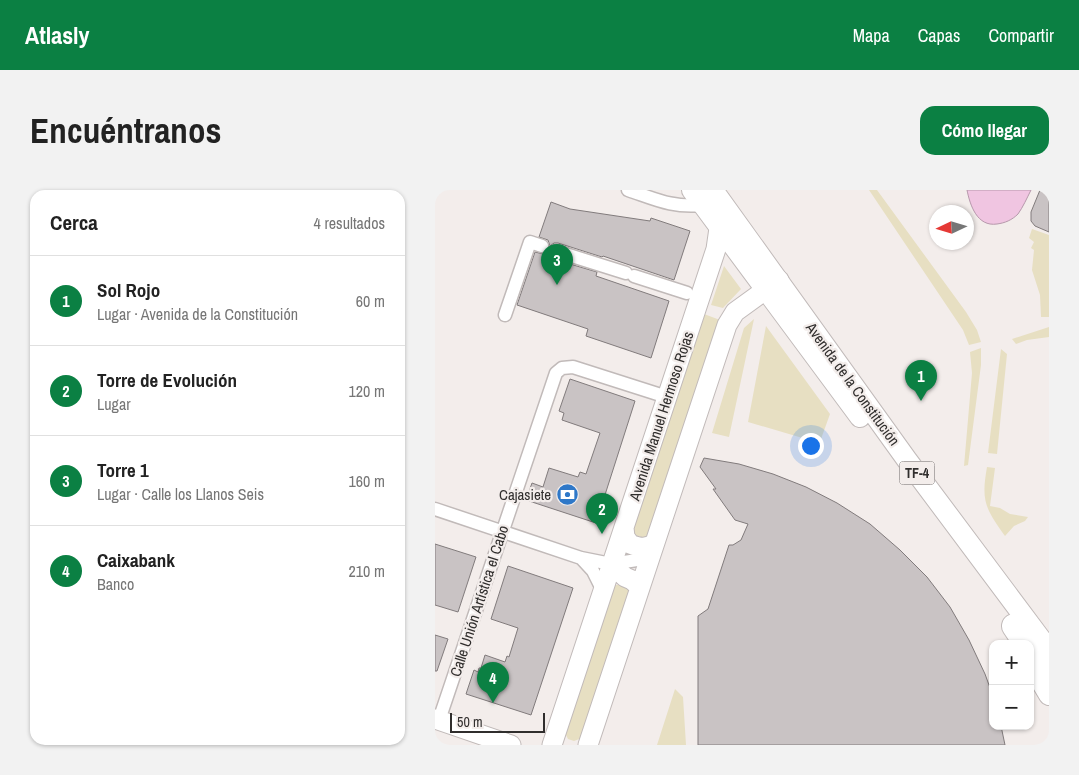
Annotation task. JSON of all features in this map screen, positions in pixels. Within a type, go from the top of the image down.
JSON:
[{"type":"highway","points":[[1034,654],[1049,675]]},
{"type":"main road","name":"Avenida de la Constitución","points":[[702,195],[719,228],[772,285],[897,467],[1021,638]]},
{"type":"main road","name":"Avenida de la Constitución","points":[[702,195],[907,460],[1049,650]]},
{"type":"main road","points":[[1034,670],[1049,695]]},
{"type":"street","points":[[628,190],[674,205],[689,206],[702,195]]},
{"type":"street","name":"Avenida Manuel Hermoso Rojas","points":[[552,745],[716,249],[719,228]]},
{"type":"street","points":[[505,315],[529,242],[542,246]]},
{"type":"street","points":[[555,251],[687,293]]},
{"type":"street","points":[[588,745],[727,325],[735,312],[772,285]]},
{"type":"street","name":"Calle Unión Artística el Cabo","points":[[437,720],[554,378],[559,370],[566,366],[573,367],[621,384],[633,385],[667,397]]},
{"type":"street","points":[[435,509],[581,558],[611,564],[652,550]]},
{"type":"street","points":[[624,528],[625,537],[630,544],[652,550]]},
{"type":"street","points":[[581,558],[593,571],[603,591]]},
{"type":"street","points":[[611,564],[640,587]]},
{"type":"street","points":[[437,720],[511,745]]},
{"type":"shaded area","points":[[869,190],[877,190],[966,312],[977,330],[981,342],[969,345],[963,330]]},
{"type":"shaded area","points":[[967,190],[1031,190],[1018,214],[1011,220],[1003,223],[990,224],[984,222],[976,214],[974,205],[970,202]]},
{"type":"shaded area","points":[[1032,229],[1049,235],[1049,317],[1041,317],[1040,295],[1032,270],[1034,250],[1031,248],[1034,242],[1029,238]]},
{"type":"shaded area","points":[[724,266],[741,289],[723,308],[711,305]]},
{"type":"shaded area","points":[[704,314],[720,320],[648,539],[631,534]]},
{"type":"shaded area","points":[[754,319],[729,437],[712,433],[744,328]]},
{"type":"shaded area","points":[[766,326],[830,414],[821,439],[816,442],[748,422]]},
{"type":"shaded area","points":[[1049,327],[1049,337],[1027,340],[1016,344],[1012,339]]},
{"type":"shaded area","points":[[981,348],[981,365],[968,465],[964,466],[972,373],[970,352]]},
{"type":"shaded area","points":[[1001,349],[1007,354],[997,454],[988,453]]},
{"type":"shaded area","points":[[987,467],[995,468],[990,506],[1000,508],[1010,514],[1028,517],[1025,521],[1014,526],[1005,536],[986,504],[984,488]]},
{"type":"shaded area","points":[[615,585],[623,585],[629,590],[629,594],[582,738],[574,741],[568,739],[564,731],[611,589]]},
{"type":"shaded area","points":[[675,689],[683,697],[686,745],[657,745]]},
{"type":"building","points":[[1040,190],[1049,190],[1049,232],[1035,226],[1031,221],[1031,212]]},
{"type":"building","points":[[551,202],[570,209],[650,221],[651,218],[690,231],[674,280],[558,243],[550,246],[548,240],[539,237]]},
{"type":"building","points":[[548,251],[553,259],[597,272],[596,276],[669,301],[651,358],[586,336],[588,329],[517,305],[535,252],[543,254]]},
{"type":"building","points":[[570,379],[635,401],[596,523],[526,500],[532,483],[543,487],[549,468],[578,477],[580,472],[586,474],[600,433],[562,420],[564,413],[559,411]]},
{"type":"building","points":[[704,458],[739,464],[773,474],[806,487],[837,503],[870,524],[900,550],[927,577],[950,607],[969,640],[989,685],[989,730],[1002,730],[1005,745],[698,745],[698,616],[708,609],[729,545],[733,545],[741,540],[748,524],[735,520],[700,467]]},
{"type":"building","points":[[435,544],[476,557],[458,612],[435,605]]},
{"type":"building","points":[[508,566],[573,588],[531,715],[466,694],[474,670],[478,672],[479,668],[481,668],[485,655],[505,662],[507,656],[509,657],[518,628],[491,619]]},
{"type":"building","points":[[435,635],[448,639],[437,671],[435,671]]},
{"type":"place","name":"Torre 1","points":[[557,285]]},
{"type":"place","name":"Sol Rojo","points":[[921,401]]},
{"type":"place","name":"Cajasiete","points":[[567,494]]},
{"type":"place","name":"Torre de Evolución","points":[[602,534]]},
{"type":"place","name":"Caixabank","points":[[493,703]]}]
